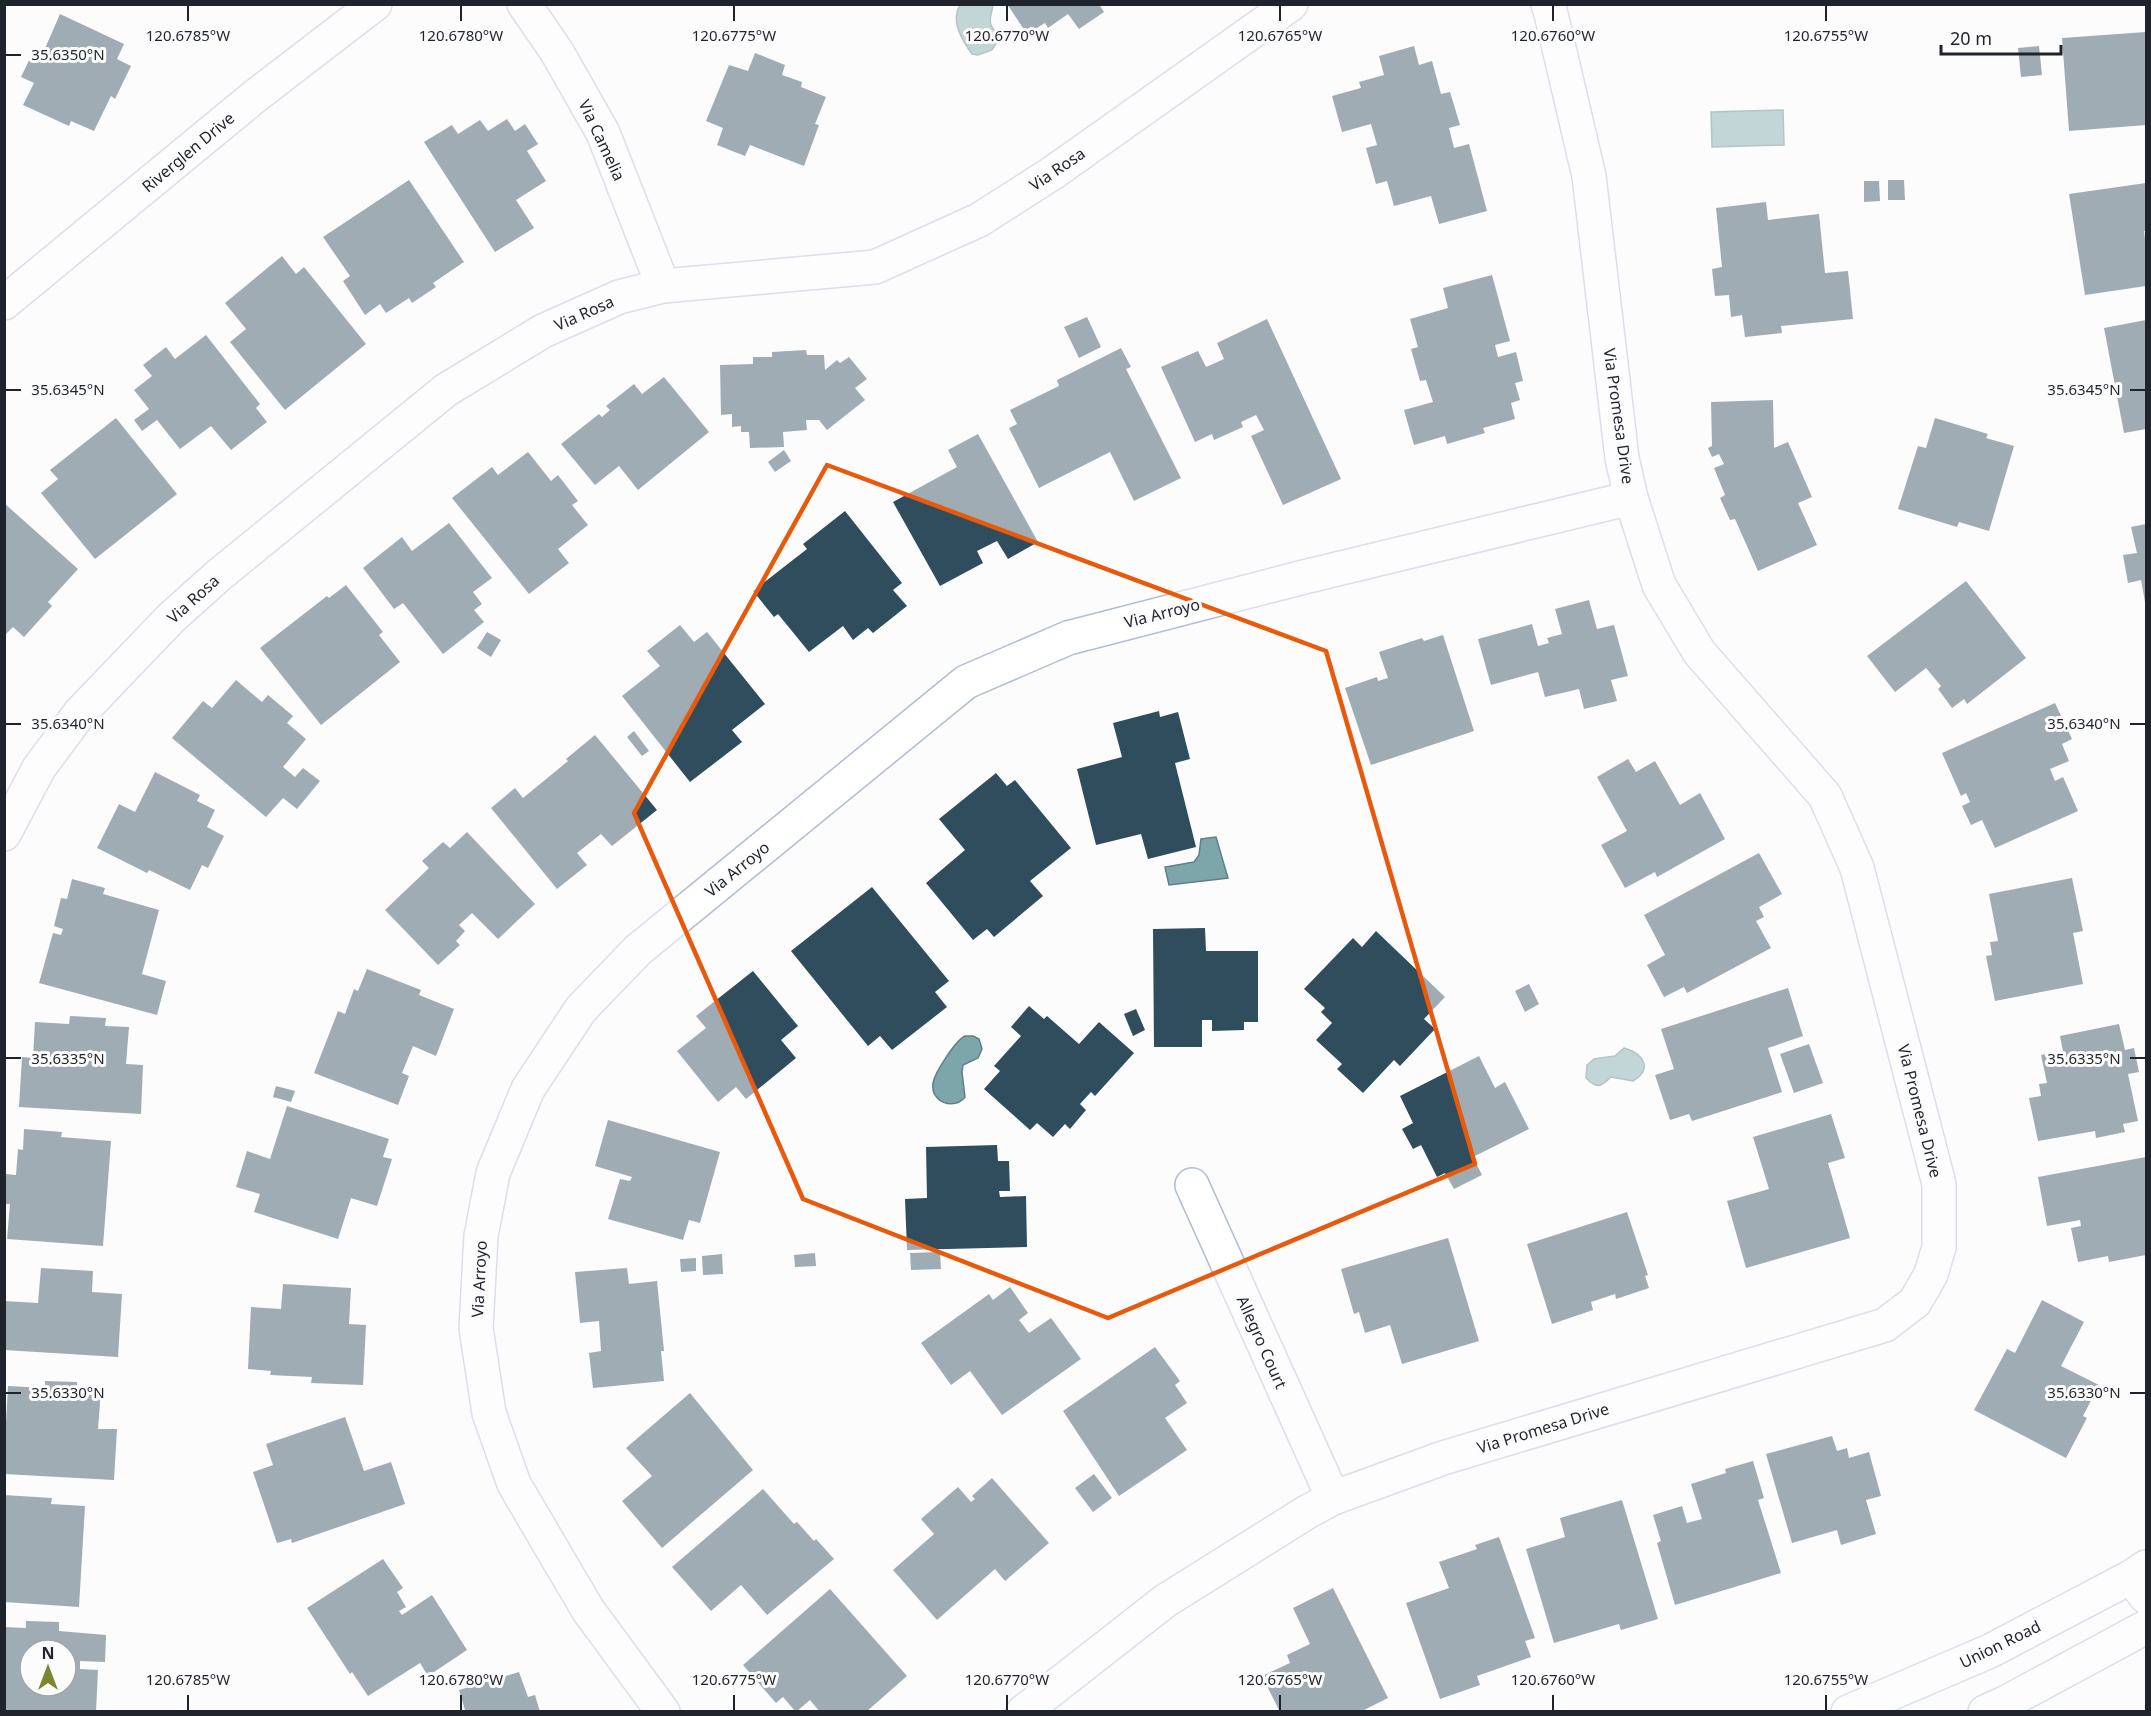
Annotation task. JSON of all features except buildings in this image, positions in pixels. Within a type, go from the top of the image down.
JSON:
[{"type":"street","name":"Riverglen Drive","points":[[4,303],[254,97],[375,4]]},
{"type":"street","name":"Via Camelia","points":[[524,4],[557,52],[603,133],[663,286]]},
{"type":"street","name":"Via Rosa","points":[[4,834],[39,768],[79,714],[171,618],[446,390],[543,331],[619,297],[663,286],[875,267],[979,220],[1054,172],[1291,4]]},
{"type":"street","name":"Via Promesa Drive","points":[[1023,1712],[1165,1601],[1333,1498],[1443,1458],[1885,1325],[1916,1302],[1931,1274],[1940,1247],[1939,1184],[1857,868],[1825,795],[1699,652],[1659,585],[1631,498],[1622,458],[1589,176],[1548,4]]},
{"type":"street","name":"Via Arroyo","points":[[663,1712],[588,1610],[514,1484],[489,1413],[476,1328],[481,1236],[493,1173],[528,1089],[581,1009],[638,950],[966,682],[1068,638],[1304,577],[1631,498]]},
{"type":"street","name":"Allegro Court","points":[[1192,1185],[1333,1498]]},
{"type":"street","name":"Union Road","points":[[1848,1712],[1990,1651],[2141,1580]]},
{"type":"street","points":[[1985,1712],[2146,1627]]},
{"type":"highlighted area","points":[[827,465],[1326,651],[1475,1164],[1108,1318],[803,1199],[634,813]]},
{"type":"water","points":[[960,5],[993,5],[990,23],[997,34],[997,42],[992,50],[978,55],[972,54],[958,30],[956,17]]},
{"type":"water","points":[[1783,110],[1784,145],[1712,147],[1711,112]]},
{"type":"water","points":[[1216,837],[1228,878],[1169,885],[1165,867],[1194,862],[1199,855],[1201,839]]},
{"type":"water","points":[[965,1036],[979,1039],[982,1049],[978,1058],[963,1065],[965,1097],[949,1104],[935,1095],[933,1083],[951,1050]]},
{"type":"water","points":[[1624,1048],[1636,1053],[1643,1062],[1643,1071],[1633,1081],[1611,1077],[1605,1083],[1597,1085],[1586,1078],[1587,1065],[1594,1059],[1615,1056]]}]
